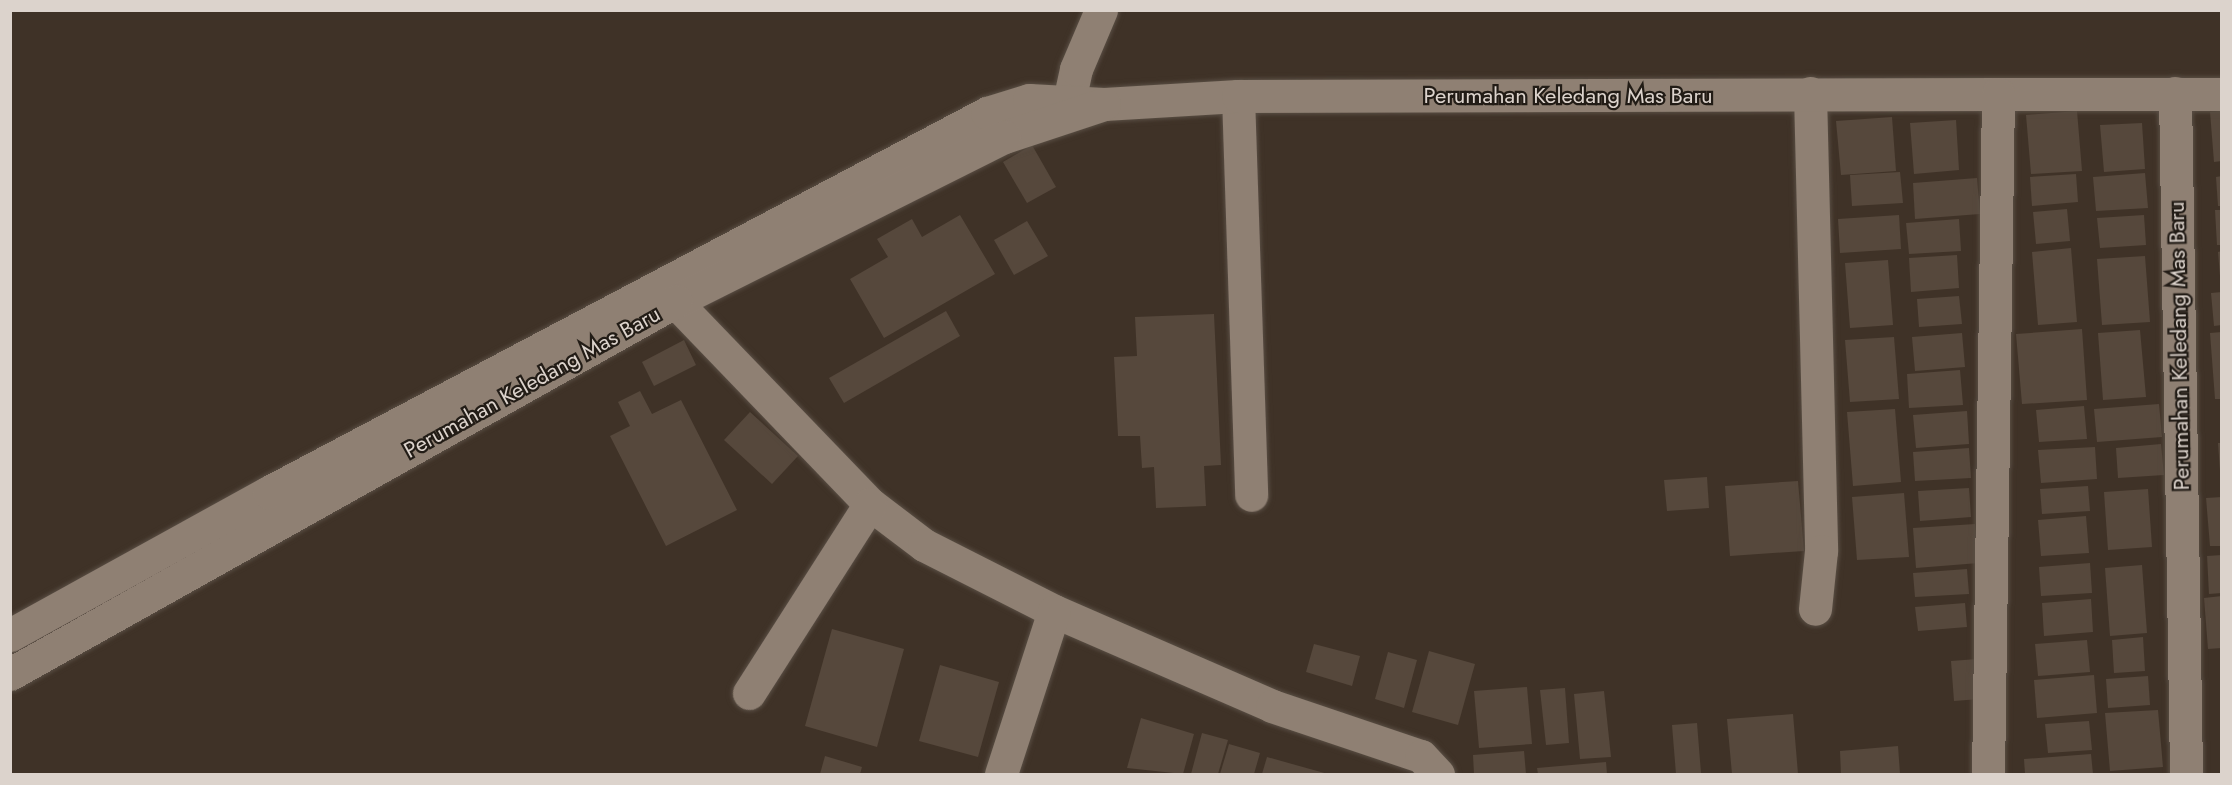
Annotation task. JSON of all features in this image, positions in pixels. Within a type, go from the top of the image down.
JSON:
[{"type":"street","points":[[1067,108],[1082,51],[1101,10]]},
{"type":"street","points":[[1810,93],[1821,551],[1815,609]]},
{"type":"street","points":[[2175,93],[2222,94]]},
{"type":"street","name":"Perumahan Keledang Mas Baru","points":[[10,674],[668,294],[1067,108],[1139,101],[1238,96],[2175,93],[2186,774]]},
{"type":"street","points":[[1988,774],[1998,94]]},
{"type":"street","points":[[1238,96],[1251,495]]},
{"type":"street","points":[[10,635],[668,294],[870,504],[924,545],[1054,611],[1272,706],[1421,756],[1438,774]]},
{"type":"street","points":[[749,693],[870,504]]},
{"type":"street","points":[[1001,774],[1054,611]]},
{"type":"building","points":[[2077,111],[2082,171],[2031,174],[2026,115]]},
{"type":"building","points":[[2222,111],[2222,161],[2214,162],[2210,112]]},
{"type":"building","points":[[1892,117],[1896,171],[1841,175],[1836,121]]},
{"type":"building","points":[[1956,120],[1959,170],[1914,174],[1910,123]]},
{"type":"building","points":[[2142,123],[2145,169],[2104,172],[2100,125]]},
{"type":"building","points":[[1032,145],[1056,187],[1027,203],[1003,162]]},
{"type":"building","points":[[1900,172],[1903,203],[1852,206],[1850,175]]},
{"type":"building","points":[[2145,173],[2148,208],[2096,211],[2093,177]]},
{"type":"building","points":[[2076,174],[2078,202],[2032,206],[2030,177]]},
{"type":"building","points":[[2222,176],[2222,206],[2218,206],[2216,177]]},
{"type":"building","points":[[1977,178],[1980,214],[1915,219],[1913,183]]},
{"type":"building","points":[[2067,209],[2070,241],[2036,244],[2033,212]]},
{"type":"building","points":[[2215,210],[2222,210],[2222,245],[2217,245]]},
{"type":"building","points":[[960,215],[995,274],[884,338],[850,279],[888,257],[877,239],[912,219],[922,237]]},
{"type":"building","points":[[1899,215],[1901,249],[1840,253],[1838,219]]},
{"type":"building","points":[[2144,215],[2146,245],[2100,248],[2097,218]]},
{"type":"building","points":[[1959,219],[1961,251],[1909,254],[1906,223]]},
{"type":"building","points":[[1027,221],[1048,256],[1014,275],[994,240]]},
{"type":"building","points":[[2071,248],[2077,322],[2038,325],[2032,252]]},
{"type":"building","points":[[2222,251],[2222,276],[2220,276],[2218,252]]},
{"type":"building","points":[[1957,255],[1959,288],[1911,292],[1909,258]]},
{"type":"building","points":[[2145,256],[2150,322],[2102,325],[2097,259]]},
{"type":"building","points":[[1888,260],[1893,325],[1850,328],[1845,263]]},
{"type":"building","points":[[2222,292],[2222,325],[2214,326],[2211,293]]},
{"type":"building","points":[[1959,296],[1962,324],[1919,327],[1917,299]]},
{"type":"building","points":[[946,311],[960,336],[844,403],[829,378]]},
{"type":"building","points":[[1214,314],[1221,465],[1204,466],[1206,506],[1156,508],[1154,467],[1142,468],[1140,436],[1118,436],[1114,357],[1137,356],[1135,317]]},
{"type":"building","points":[[2082,329],[2087,400],[2022,404],[2016,334]]},
{"type":"building","points":[[2140,330],[2146,397],[2103,400],[2098,333]]},
{"type":"building","points":[[2222,332],[2222,399],[2215,399],[2210,333]]},
{"type":"building","points":[[1962,333],[1965,367],[1915,371],[1912,337]]},
{"type":"building","points":[[1894,337],[1899,399],[1850,402],[1845,340]]},
{"type":"building","points":[[684,340],[696,365],[654,386],[642,362]]},
{"type":"building","points":[[1960,370],[1963,405],[1909,408],[1907,374]]},
{"type":"building","points":[[640,391],[652,414],[681,400],[737,510],[666,546],[610,436],[630,426],[618,402]]},
{"type":"building","points":[[2159,404],[2162,437],[2097,442],[2094,409]]},
{"type":"building","points":[[2084,406],[2087,439],[2039,442],[2036,410]]},
{"type":"building","points":[[1895,409],[1901,482],[1853,486],[1847,412]]},
{"type":"building","points":[[1967,411],[1969,444],[1916,448],[1913,415]]},
{"type":"building","points":[[750,412],[798,456],[772,484],[724,440]]},
{"type":"building","points":[[2218,443],[2222,443],[2222,471],[2220,471]]},
{"type":"building","points":[[2161,444],[2164,475],[2118,478],[2116,448]]},
{"type":"building","points":[[2095,447],[2097,479],[2041,483],[2038,450]]},
{"type":"building","points":[[1969,448],[1971,478],[1915,481],[1913,452]]},
{"type":"building","points":[[1707,477],[1709,508],[1667,511],[1664,480]]},
{"type":"building","points":[[1798,481],[1804,551],[1730,556],[1725,486]]},
{"type":"building","points":[[2088,486],[2090,511],[2042,514],[2040,489]]},
{"type":"building","points":[[1969,488],[1971,517],[1920,521],[1918,491]]},
{"type":"building","points":[[2148,489],[2152,547],[2108,550],[2104,492]]},
{"type":"building","points":[[1904,493],[1909,557],[1857,560],[1852,497]]},
{"type":"building","points":[[2222,497],[2222,546],[2210,546],[2206,498]]},
{"type":"building","points":[[2086,516],[2089,553],[2041,556],[2038,520]]},
{"type":"building","points":[[1975,524],[1979,563],[1916,568],[1913,528]]},
{"type":"building","points":[[2222,555],[2222,593],[2209,594],[2207,556]]},
{"type":"building","points":[[2090,563],[2092,593],[2041,596],[2039,567]]},
{"type":"building","points":[[2142,565],[2147,633],[2110,636],[2105,568]]},
{"type":"building","points":[[1967,569],[1969,594],[1915,597],[1913,573]]},
{"type":"building","points":[[2222,596],[2222,648],[2208,649],[2204,598]]},
{"type":"building","points":[[2091,599],[2093,632],[2044,636],[2042,603]]},
{"type":"building","points":[[1965,603],[1967,627],[1918,631],[1915,607]]},
{"type":"building","points":[[832,629],[904,649],[877,747],[805,726]]},
{"type":"building","points":[[2143,637],[2145,671],[2114,673],[2112,640]]},
{"type":"building","points":[[2087,640],[2090,672],[2038,676],[2035,644]]},
{"type":"building","points":[[1314,644],[1360,656],[1352,686],[1306,672]]},
{"type":"building","points":[[1429,651],[1475,664],[1458,725],[1412,712]]},
{"type":"building","points":[[1388,652],[1417,660],[1404,708],[1375,699]]},
{"type":"building","points":[[1977,659],[1980,699],[1954,701],[1951,661]]},
{"type":"building","points":[[940,665],[999,682],[978,757],[919,741]]},
{"type":"building","points":[[2094,675],[2097,713],[2037,718],[2034,680]]},
{"type":"building","points":[[2148,676],[2150,705],[2108,708],[2106,679]]},
{"type":"building","points":[[1527,687],[1532,744],[1479,748],[1474,691]]},
{"type":"building","points":[[1565,688],[1569,743],[1546,745],[1540,690]]},
{"type":"building","points":[[1604,691],[1611,757],[1580,759],[1574,694]]},
{"type":"building","points":[[2158,710],[2163,767],[2110,771],[2105,713]]},
{"type":"building","points":[[1793,714],[1798,774],[1732,774],[1727,719]]},
{"type":"building","points":[[1141,718],[1194,734],[1183,774],[1127,768]]},
{"type":"building","points":[[2089,721],[2092,750],[2048,753],[2045,724]]},
{"type":"building","points":[[1697,723],[1701,773],[1676,774],[1672,725]]},
{"type":"building","points":[[1202,733],[1228,740],[1218,774],[1191,774]]},
{"type":"building","points":[[1229,744],[1260,753],[1254,774],[1220,774]]},
{"type":"building","points":[[1898,746],[1900,774],[1841,774],[1840,751]]},
{"type":"building","points":[[1524,751],[1526,774],[1474,774],[1473,755]]},
{"type":"building","points":[[2091,754],[2093,774],[2025,774],[2024,759]]},
{"type":"building","points":[[825,756],[862,767],[860,774],[820,774]]},
{"type":"building","points":[[1267,757],[1328,774],[1262,774]]},
{"type":"building","points":[[1606,762],[1607,774],[1538,774],[1537,768]]}]
